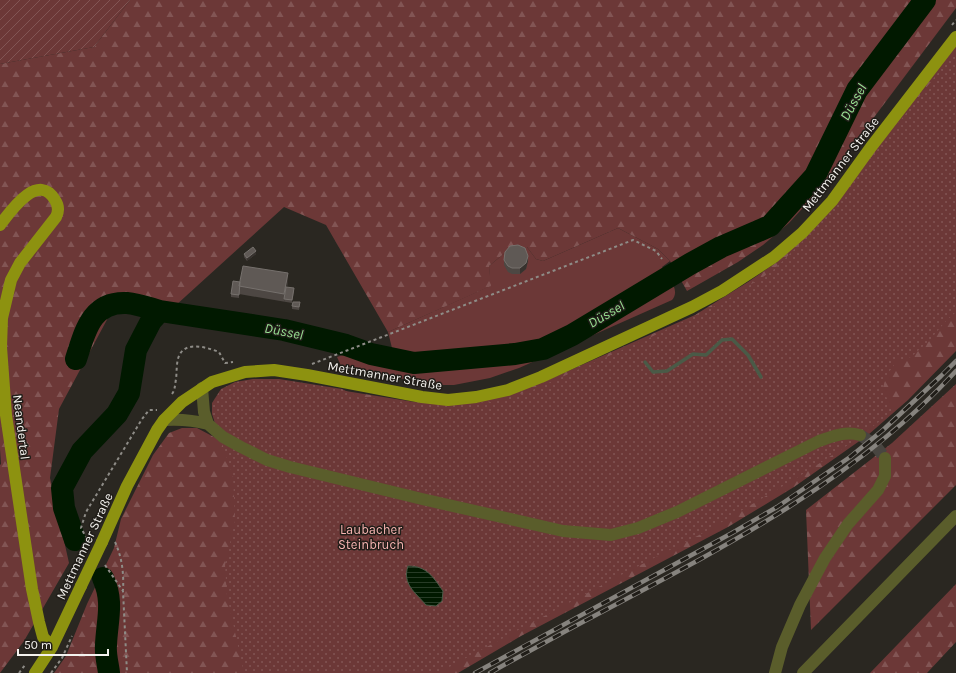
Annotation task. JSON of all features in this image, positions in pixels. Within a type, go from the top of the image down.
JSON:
[{"type":"main road","name":"Mettmanner Straße","points":[[35,673],[52,647],[142,456],[164,420],[182,402],[202,388],[222,379],[245,372],[274,370],[422,397],[448,400],[476,398],[508,390],[541,377],[684,311],[746,277],[774,257],[802,233],[832,201],[954,31]]},
{"type":"main road","name":"Neandertal","points":[[0,225],[20,200],[35,191],[46,192],[54,198],[58,205],[59,212],[56,218],[20,263],[11,280],[2,318],[1,346],[6,415],[32,589],[43,637],[52,647]]},
{"type":"lane","points":[[202,388],[204,412],[208,424]]},
{"type":"lane","points":[[164,420],[174,419],[208,424],[223,437],[241,447],[267,460],[290,467],[563,532],[611,535],[638,528],[677,512],[819,441],[840,433],[860,435]]},
{"type":"lane","points":[[775,673],[782,647],[800,605],[825,558],[848,524],[878,490],[885,476],[885,458]]},
{"type":"lane","points":[[803,673],[956,516]]},
{"type":"path","points":[[954,31],[956,20]]},
{"type":"path","points":[[318,366],[311,365],[633,240],[656,251],[662,258]]},
{"type":"path","points":[[170,396],[175,390],[178,359],[182,352],[191,347],[202,347],[219,352],[225,363],[236,361]]},
{"type":"path","points":[[87,539],[81,528],[86,512],[142,419],[147,412],[151,410],[158,411],[160,407]]},
{"type":"path","points":[[108,528],[117,546],[124,576],[123,591],[127,673]]},
{"type":"path","points":[[105,565],[123,591]]},
{"type":"green space","points":[[0,0],[130,0],[94,47],[0,64]]},
{"type":"green space","points":[[130,0],[956,0],[956,8],[821,188],[789,223],[763,245],[738,262],[687,291],[670,261],[658,249],[618,228],[543,261],[536,259],[527,247],[512,247],[489,266],[491,286],[388,332],[326,225],[284,207],[175,306],[117,301],[59,409],[50,478],[69,563],[24,641],[0,673],[0,64],[94,47]]},
{"type":"green space","name":"Laubacher Steinbruch","points":[[956,45],[956,351],[908,400],[868,435],[794,487],[728,527],[521,636],[458,673],[54,673],[66,656],[87,604],[114,548],[121,519],[153,455],[169,433],[182,428],[197,428],[214,437],[220,427],[214,420],[227,405],[289,382],[421,403],[543,382],[695,315],[777,262],[875,149]]},
{"type":"green space","name":"Laubacher Steinbruch","points":[[956,50],[956,312],[945,322],[929,341],[911,357],[897,361],[886,376],[883,388],[892,412],[848,445],[795,479],[703,533],[438,673],[244,673],[227,596],[225,565],[235,521],[233,476],[212,414],[212,403],[221,389],[235,382],[253,379],[279,379],[342,389],[360,398],[383,399],[405,404],[426,401],[450,404],[492,402],[528,392],[649,338],[725,301],[772,271],[801,243],[835,203]]},
{"type":"green space","points":[[618,228],[658,249],[670,261],[662,267],[673,284],[675,292],[672,300],[519,368],[490,378],[454,385],[437,385],[342,368],[337,357],[369,346],[393,352],[388,332],[490,286],[489,266],[512,247],[527,247],[536,259],[543,261]]},
{"type":"green space","points":[[956,384],[956,485],[811,630],[806,510],[892,443]]},
{"type":"green space","points":[[956,584],[956,642],[927,673],[870,673]]},
{"type":"shaded area","points":[[408,566],[415,566],[425,570],[433,577],[443,591],[442,601],[436,606],[426,605],[414,592],[408,583]]},
{"type":"building","points":[[518,245],[525,248],[528,256],[526,263],[520,268],[512,268],[508,266],[504,260],[505,252],[510,246]]},
{"type":"building","points":[[253,247],[256,251],[247,258],[244,254]]},
{"type":"building","points":[[243,266],[288,273],[284,294],[239,286]]},
{"type":"building","points":[[233,281],[240,282],[239,295],[231,294]]},
{"type":"building","points":[[286,287],[294,288],[292,300],[284,299]]},
{"type":"building","points":[[293,302],[300,302],[299,307],[292,306]]},
{"type":"waterway","name":"Düssel","points":[[75,540],[64,508],[62,488],[82,451],[117,414],[129,393],[136,350],[151,321],[160,311],[284,330],[346,345],[371,354],[414,363],[515,354],[543,349],[572,335],[721,247],[770,226],[815,176],[857,90],[925,0]]},
{"type":"waterway","name":"Düssel","points":[[76,359],[91,320],[105,307],[127,303],[160,311]]},
{"type":"waterway","points":[[645,362],[653,372],[667,371],[693,354],[706,355],[722,340],[732,339],[748,355],[761,377]]},
{"type":"waterway","name":"Düssel","points":[[103,578],[109,603],[106,648],[109,673]]},
{"type":"tunnel","points":[[860,435],[874,444],[885,458]]},
{"type":"railway","points":[[475,673],[777,507],[850,457],[883,430],[956,361]]},
{"type":"railway","points":[[490,673],[720,548],[821,486],[869,451],[914,413],[956,371]]}]
